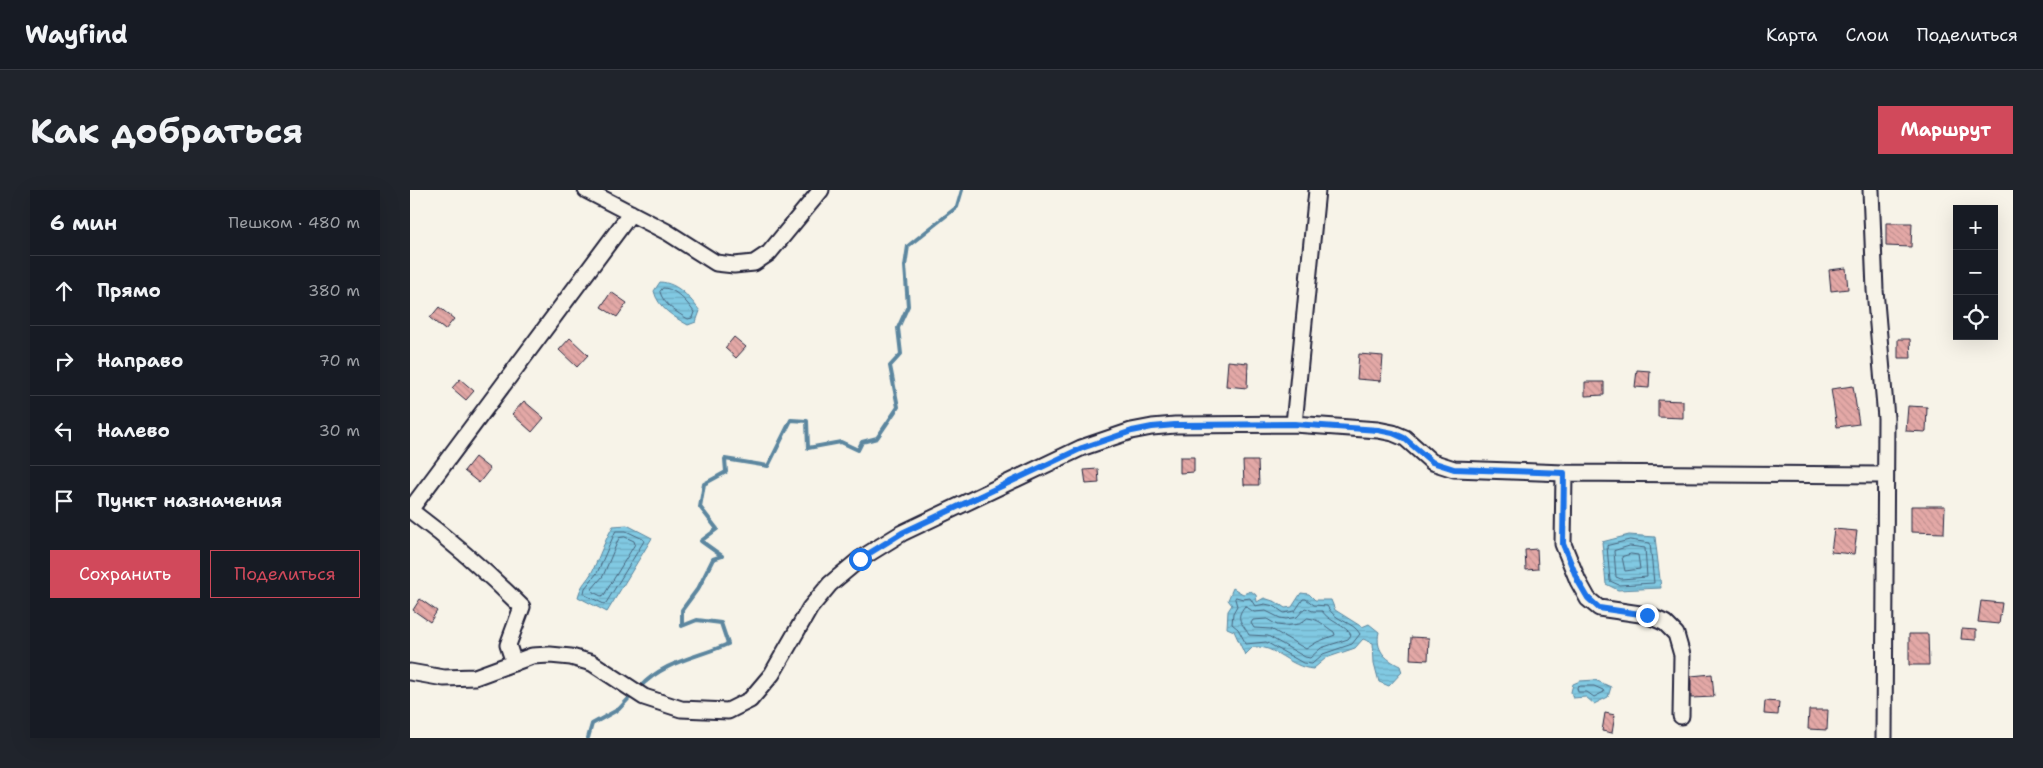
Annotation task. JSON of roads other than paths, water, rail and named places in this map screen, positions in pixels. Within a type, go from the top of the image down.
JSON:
[{"type":"street","points":[[586,190],[667,232],[716,263],[734,265],[754,263],[769,253],[821,190]]},
{"type":"street","points":[[1294,424],[1317,190]]},
{"type":"street","points":[[1871,190],[1875,290],[1886,418],[1884,475],[1884,738]]},
{"type":"street","points":[[514,663],[508,644],[522,607],[448,538],[410,510],[631,213]]},
{"type":"street","points":[[410,672],[444,678],[475,678],[532,656],[571,657],[592,663],[644,697],[682,709],[728,711],[750,700],[772,674],[810,608],[830,584],[860,559],[902,533],[1082,448],[1132,431],[1152,427],[1175,425],[1294,424],[1378,430],[1393,433],[1404,438],[1432,462],[1454,469],[1564,473],[1884,475]]},
{"type":"street","points":[[1564,473],[1563,544],[1578,581],[1588,598],[1599,608],[1647,615],[1665,624],[1676,634],[1682,655],[1681,716]]},
{"type":"water","points":[[660,282],[678,288],[692,301],[700,311],[696,322],[688,325],[663,307],[654,291]]},
{"type":"water","points":[[627,525],[652,538],[607,612],[578,597],[581,588],[593,570],[613,526]]},
{"type":"water","points":[[1629,535],[1655,537],[1661,588],[1618,590],[1606,584],[1602,542]]},
{"type":"water","points":[[1233,588],[1243,594],[1251,591],[1256,595],[1257,602],[1264,598],[1276,602],[1285,608],[1292,607],[1301,593],[1309,594],[1315,600],[1331,600],[1335,610],[1362,627],[1369,624],[1379,632],[1378,644],[1382,653],[1400,666],[1402,672],[1389,686],[1379,682],[1374,663],[1373,643],[1363,639],[1355,648],[1326,658],[1313,669],[1304,667],[1269,649],[1261,647],[1253,647],[1245,655],[1234,631],[1227,628],[1228,611],[1232,605],[1228,600]]},
{"type":"water","points":[[1595,680],[1611,687],[1608,697],[1594,704],[1586,697],[1573,698],[1571,692],[1573,684],[1580,681]]},
{"type":"waterway","points":[[639,688],[649,679],[670,666],[728,644],[721,623],[697,620],[682,626],[682,610],[699,587],[713,559],[722,556],[701,541],[717,529],[700,507],[704,484],[726,472],[725,459],[768,466],[791,420],[807,421],[808,448],[841,442],[858,450],[862,442],[877,438],[898,407],[890,366],[901,354],[898,328],[908,306],[905,266],[908,246],[957,207],[962,190]]},
{"type":"waterway","points":[[588,738],[592,724],[619,709],[632,695]]}]
